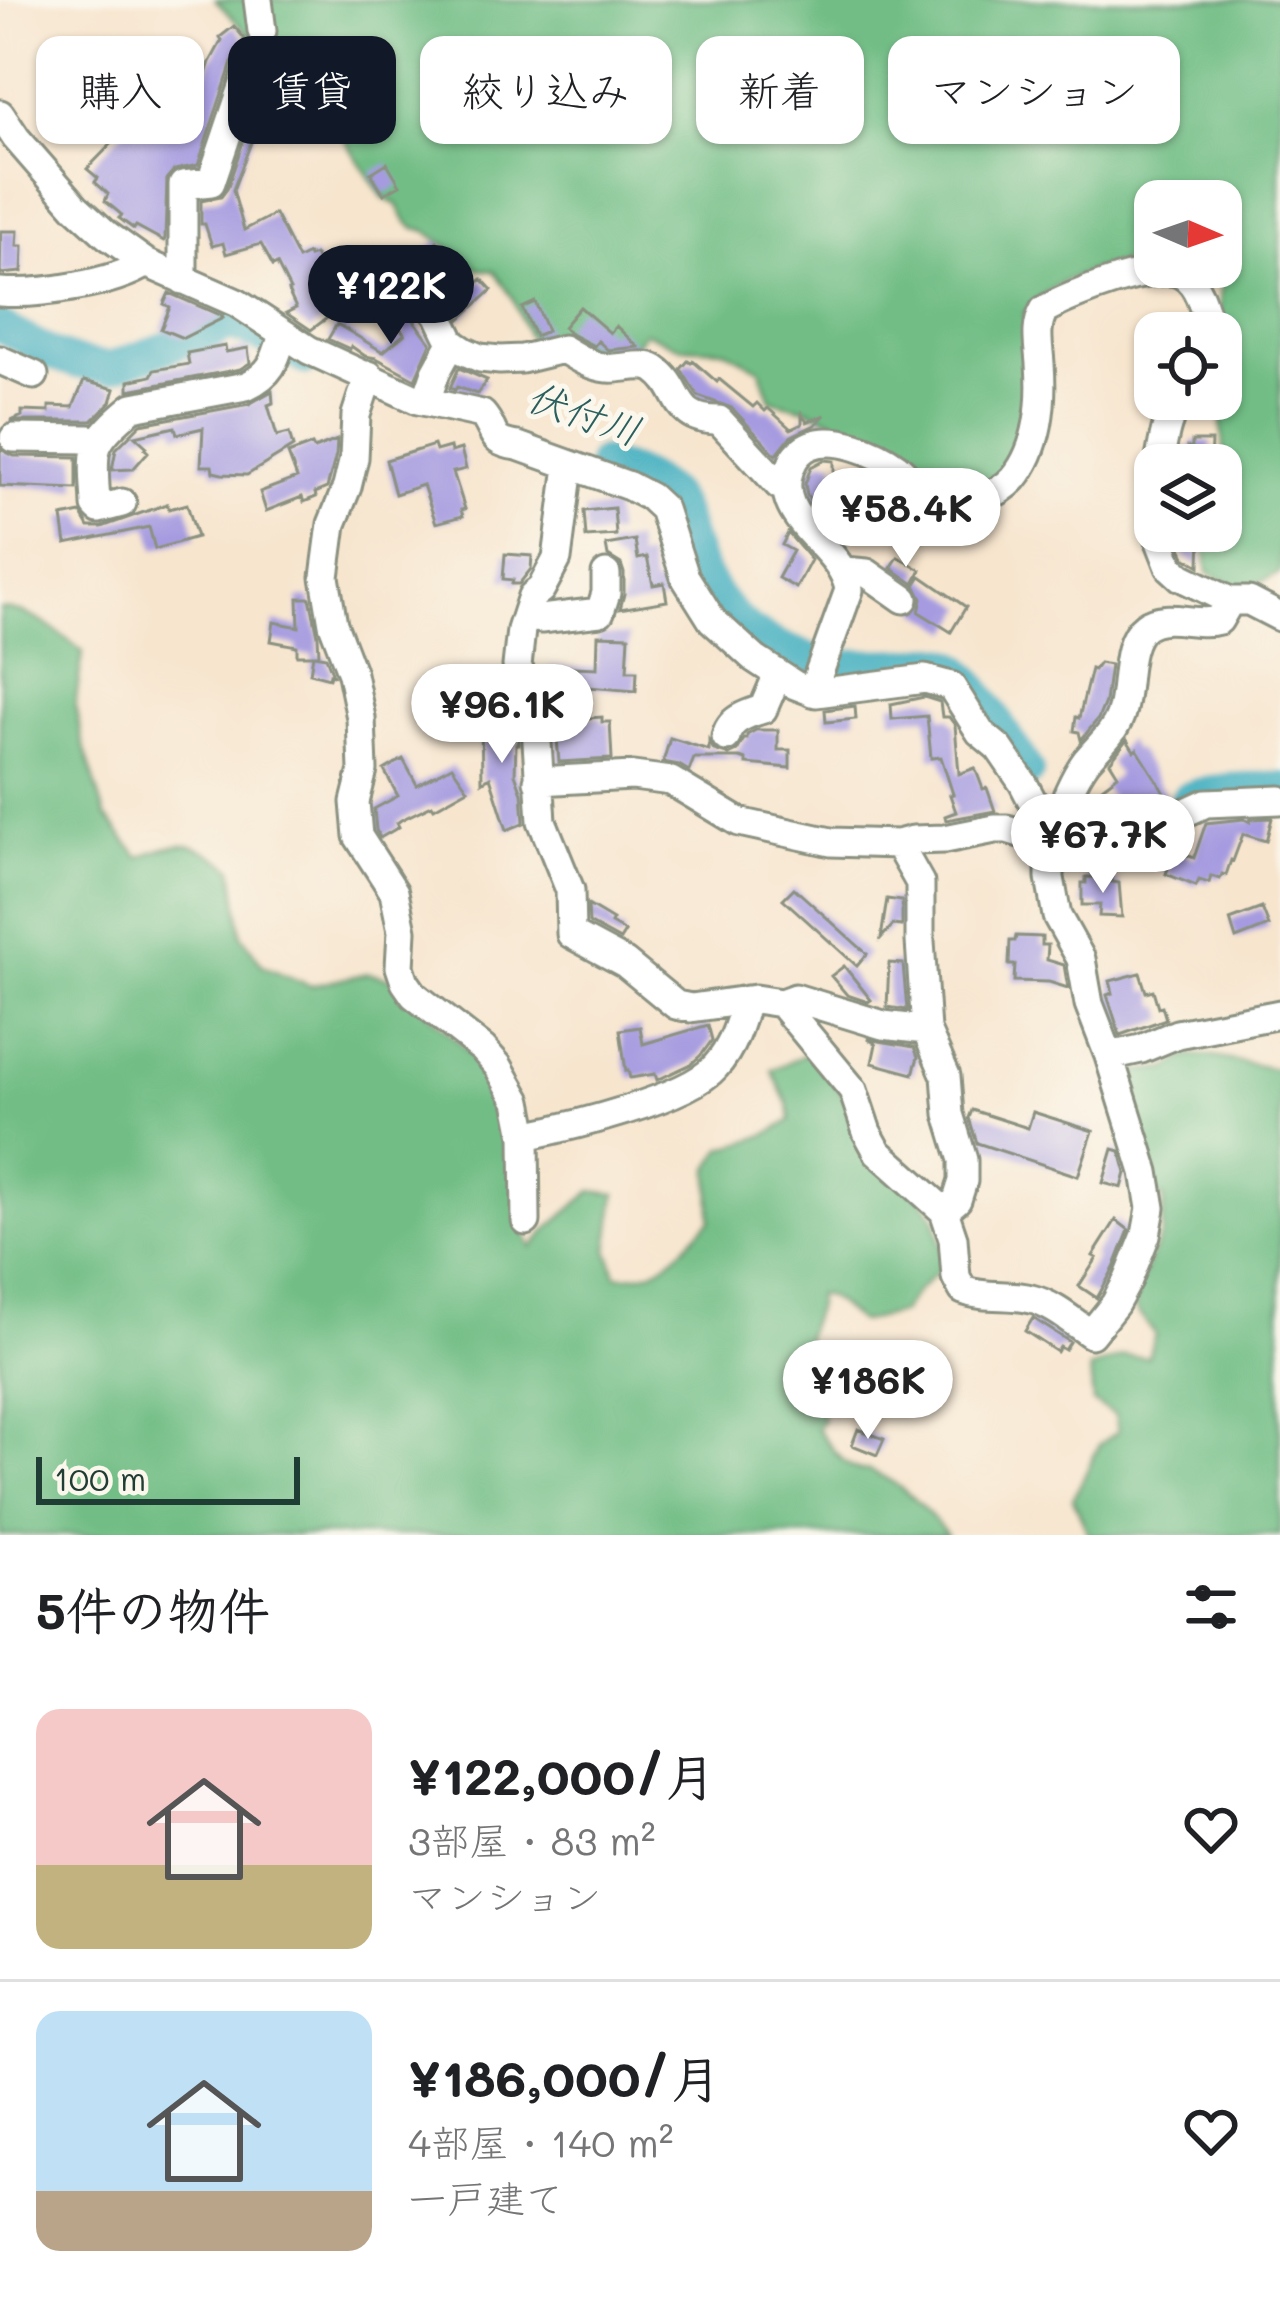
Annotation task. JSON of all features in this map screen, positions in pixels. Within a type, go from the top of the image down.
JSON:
[{"type":"street","points":[[258,0],[262,31]]},
{"type":"street","points":[[0,114],[76,206],[146,263],[237,303],[366,384],[482,414],[501,444],[518,446],[650,497],[663,509],[685,577],[707,613],[755,659],[778,674],[820,673]]},
{"type":"street","points":[[183,280],[174,178],[212,182],[228,133]]},
{"type":"street","points":[[0,292],[45,291],[96,281],[146,263]]},
{"type":"street","points":[[1203,312],[1196,288],[1172,271],[1148,272],[1052,305],[1040,317],[1035,436],[1025,461],[1012,481],[997,492],[964,505],[937,503],[897,467],[865,451],[829,442],[810,445],[798,454],[789,468],[787,488],[800,522],[844,572],[849,590],[816,693],[925,679],[951,686],[980,732],[999,748],[1023,783],[1041,818],[1092,841],[1121,842],[1206,803],[1280,800]]},
{"type":"street","points":[[415,285],[438,314],[452,344],[480,358],[522,359],[563,349],[590,365],[654,368],[688,412],[704,420],[719,420],[787,488]]},
{"type":"street","points":[[122,503],[96,506],[96,454],[98,444],[133,407],[258,380],[270,370],[283,334]]},
{"type":"street","points":[[426,401],[452,344]]},
{"type":"street","points":[[0,360],[34,375]]},
{"type":"street","points":[[366,384],[356,415],[347,487],[332,524],[325,577],[333,624],[352,674],[361,718],[363,770],[355,802],[358,836],[394,892],[405,982],[414,995],[498,1066],[518,1101],[525,1136],[526,1221]]},
{"type":"street","points":[[14,438],[90,439],[98,444]]},
{"type":"street","points":[[569,466],[557,559],[532,596],[521,630],[517,666],[529,691],[536,726],[542,821],[570,890],[571,934],[625,963],[676,1005],[703,1007],[746,1000],[781,1003],[795,998],[883,1025],[926,1030]]},
{"type":"street","points":[[1164,552],[1180,577],[1230,601],[1249,601],[1280,617]]},
{"type":"street","points":[[844,572],[866,573],[904,599]]},
{"type":"street","points":[[527,617],[600,612],[606,574]]},
{"type":"street","points":[[781,1003],[854,1090],[878,1152],[944,1211],[963,1290],[1033,1299],[1090,1334],[1129,1280],[1151,1208],[1145,1172],[1089,1004],[1081,959],[1057,916],[1050,878],[1055,825],[1084,764],[1119,722],[1131,651],[1140,632],[1155,621],[1169,619],[1208,624],[1219,620],[1230,601]]},
{"type":"street","points":[[673,606],[707,613]]},
{"type":"street","points":[[726,736],[733,722],[763,709],[778,674]]},
{"type":"street","points":[[538,781],[633,776],[671,781],[739,823],[831,842],[898,844],[995,829],[1038,840],[1055,825]]},
{"type":"street","points":[[898,844],[920,883],[926,1030],[946,1076],[949,1114],[963,1160],[957,1200],[944,1211]]},
{"type":"street","points":[[525,1136],[642,1104],[698,1082],[717,1066],[740,1023],[746,1000]]},
{"type":"street","points":[[1109,1056],[1177,1034],[1280,1014]]},
{"type":"green space","points":[[215,0],[1280,0],[1280,573],[1244,585],[1228,582],[1208,572],[1206,552],[1242,552],[1242,444],[1223,444],[1221,423],[1242,420],[1242,312],[1220,312],[1220,288],[1242,288],[1242,180],[1134,180],[1134,261],[1066,281],[1024,314],[1031,379],[1009,460],[999,481],[951,496],[940,477],[905,455],[807,409],[771,400],[760,369],[723,349],[680,347],[645,332],[623,361],[549,347],[528,336],[512,297],[494,271],[478,269],[425,230],[414,228],[397,204],[384,199],[347,144],[396,144],[396,36],[250,36]]},
{"type":"green space","points":[[0,609],[34,618],[83,652],[75,706],[82,740],[105,815],[139,857],[188,845],[219,859],[233,868],[242,936],[263,966],[311,986],[368,973],[390,978],[489,1076],[508,1110],[521,1215],[532,1248],[592,1191],[616,1194],[608,1249],[616,1275],[659,1268],[711,1220],[710,1168],[723,1148],[791,1120],[772,1070],[806,1054],[820,1064],[934,1216],[944,1256],[939,1270],[901,1313],[860,1322],[835,1301],[816,1295],[806,1336],[812,1368],[796,1381],[817,1400],[823,1419],[817,1428],[839,1457],[896,1484],[947,1535],[0,1535]]},
{"type":"green space","points":[[1187,1056],[1280,1070],[1280,1535],[1089,1535],[1073,1499],[1100,1444],[1118,1432],[1115,1415],[1093,1402],[1090,1369],[1124,1356],[1148,1357],[1155,1334],[1135,1309],[1137,1289],[1162,1233],[1164,1199],[1146,1187],[1116,1086],[1129,1072],[1167,1069]]},
{"type":"building","points":[[234,26],[242,36],[228,36],[228,75],[198,165],[174,170],[167,178],[164,241],[119,218],[122,215],[105,201],[108,194],[95,182],[98,178],[87,169],[111,144],[204,144],[204,80],[220,37]]},
{"type":"building","points":[[242,144],[250,144],[233,190],[244,230],[275,214],[298,259],[315,255],[330,316],[311,330],[286,313],[296,308],[290,290],[261,244],[226,254],[223,243],[212,246],[201,224],[201,201],[221,197]]},
{"type":"building","points":[[387,163],[400,185],[384,194],[371,173]]},
{"type":"building","points":[[1,231],[18,231],[22,272],[0,274]]},
{"type":"building","points":[[437,241],[474,286],[482,279],[492,290],[460,319],[450,299],[414,261]]},
{"type":"building","points":[[169,293],[223,318],[183,338],[161,329],[170,307],[164,304]]},
{"type":"building","points":[[535,302],[547,331],[535,336],[522,308]]},
{"type":"building","points":[[580,307],[610,333],[616,326],[638,347],[608,350],[598,341],[594,346],[569,333],[563,327]]},
{"type":"building","points":[[410,315],[431,343],[415,379],[328,339],[337,324],[383,352],[405,334],[398,326]]},
{"type":"building","points":[[225,346],[226,352],[248,348],[250,363],[240,369],[129,390],[129,381],[151,376],[154,370],[189,364],[187,353]]},
{"type":"building","points":[[688,361],[753,407],[757,403],[765,411],[768,408],[791,429],[802,424],[802,414],[807,422],[825,415],[790,437],[776,455],[732,408],[698,396],[681,369]]},
{"type":"building","points":[[459,368],[487,380],[477,394],[450,388]]},
{"type":"building","points":[[84,381],[115,389],[111,402],[92,421],[11,421],[22,416],[22,411],[73,407]]},
{"type":"building","points":[[272,391],[273,403],[268,405],[277,436],[289,433],[293,447],[247,475],[222,474],[213,472],[212,466],[201,466],[203,428],[177,434],[175,427],[135,436],[148,452],[133,469],[112,470],[116,449],[141,424],[249,404]]},
{"type":"building","points":[[337,440],[327,488],[304,502],[302,497],[266,511],[260,492],[297,478],[288,454]]},
{"type":"building","points":[[434,445],[436,451],[461,449],[466,469],[453,472],[463,516],[436,523],[423,485],[395,494],[386,460]]},
{"type":"building","points":[[0,449],[14,456],[77,457],[77,489],[0,486]]},
{"type":"building","points":[[834,461],[834,496],[831,509],[815,509],[805,484],[811,467]]},
{"type":"building","points":[[167,504],[169,509],[187,504],[197,537],[155,549],[149,527],[66,544],[62,517],[81,513],[89,527],[102,527]]},
{"type":"building","points":[[614,508],[616,535],[586,537],[584,511]]},
{"type":"building","points":[[788,533],[811,560],[796,588],[778,578],[793,551],[782,545]]},
{"type":"building","points":[[635,540],[638,559],[647,557],[653,585],[664,583],[667,601],[620,609],[624,573],[621,564],[608,556],[606,545]]},
{"type":"building","points":[[1183,552],[1200,552],[1200,566]]},
{"type":"building","points":[[505,554],[532,556],[531,569],[519,584],[503,579]]},
{"type":"building","points":[[898,557],[921,570],[914,584],[891,568]]},
{"type":"building","points":[[921,576],[966,607],[951,632],[919,612],[922,599],[915,585]]},
{"type":"building","points":[[298,598],[310,598],[319,655],[297,655],[297,646],[271,641],[274,622],[299,627]]},
{"type":"building","points":[[598,635],[629,636],[627,671],[637,671],[636,691],[552,684],[550,666],[597,668]]},
{"type":"building","points":[[313,655],[326,657],[333,675],[310,673]]},
{"type":"building","points":[[1099,663],[1110,665],[1105,702],[1081,740],[1074,731],[1076,717],[1091,669]]},
{"type":"building","points":[[924,697],[940,702],[942,717],[949,717],[955,725],[959,774],[975,768],[995,811],[946,820],[945,816],[956,812],[953,794],[941,757],[931,758],[927,716],[892,719],[891,704]]},
{"type":"building","points":[[855,706],[856,719],[826,722],[825,710]]},
{"type":"building","points":[[481,715],[508,717],[508,724],[517,725],[515,774],[524,823],[507,830],[490,777],[482,782]]},
{"type":"building","points":[[602,717],[602,722],[610,722],[612,759],[559,762],[556,727],[562,727],[562,720]]},
{"type":"building","points":[[756,730],[778,730],[778,750],[790,750],[790,768],[746,764],[740,758],[694,758],[689,771],[663,762],[670,738],[709,750],[709,741],[714,750],[729,755]]},
{"type":"building","points":[[1127,740],[1166,795],[1148,807],[1144,801],[1125,815],[1102,787],[1118,775],[1110,762]]},
{"type":"building","points":[[403,759],[417,785],[452,766],[468,789],[401,820],[399,827],[380,838],[374,809],[398,796],[384,770]]},
{"type":"building","points":[[1272,818],[1266,841],[1243,834],[1220,879],[1211,876],[1209,883],[1199,880],[1196,886],[1166,874],[1175,850],[1194,858],[1206,823]]},
{"type":"building","points":[[1086,877],[1112,878],[1119,883],[1122,917],[1099,916],[1100,905],[1082,905]]},
{"type":"building","points":[[794,888],[867,954],[857,966],[783,899]]},
{"type":"building","points":[[887,899],[902,901],[902,926],[893,925],[881,938]]},
{"type":"building","points":[[588,905],[625,932],[620,940],[589,923]]},
{"type":"building","points":[[1262,908],[1269,926],[1236,939],[1230,920]]},
{"type":"building","points":[[1016,936],[1042,937],[1042,945],[1048,945],[1047,960],[1064,965],[1068,988],[1014,981],[1010,941]]},
{"type":"building","points":[[889,963],[903,964],[907,1010],[887,1007]]},
{"type":"building","points":[[844,966],[871,1000],[847,995],[831,976]]},
{"type":"building","points":[[1140,973],[1146,992],[1153,990],[1166,1019],[1120,1035],[1107,995],[1113,993],[1110,981]]},
{"type":"building","points":[[708,1025],[712,1040],[691,1064],[657,1080],[655,1074],[630,1078],[620,1030],[640,1027],[643,1044]]},
{"type":"building","points":[[868,1039],[914,1047],[918,1057],[913,1074],[872,1063],[876,1044]]},
{"type":"building","points":[[972,1110],[1028,1128],[1033,1112],[1093,1131],[1078,1176],[977,1143],[969,1118]]},
{"type":"building","points":[[1113,1149],[1120,1151],[1126,1173],[1122,1188],[1103,1183]]},
{"type":"building","points":[[1116,1220],[1129,1230],[1097,1298],[1079,1286]]},
{"type":"building","points":[[1033,1318],[1070,1342],[1065,1350],[1060,1347],[1057,1352],[1025,1331]]},
{"type":"building","points":[[858,1429],[884,1439],[877,1455],[852,1445]]},
{"type":"waterway","name":"伏付川","points":[[0,326],[52,354],[109,368],[230,325],[306,359]]},
{"type":"waterway","name":"伏付川","points":[[603,463],[646,479],[668,494],[680,511],[707,581],[722,604],[752,632],[829,664],[948,664],[972,686],[1028,771]]},
{"type":"waterway","name":"伏付川","points":[[1187,798],[1222,790],[1280,788]]}]
